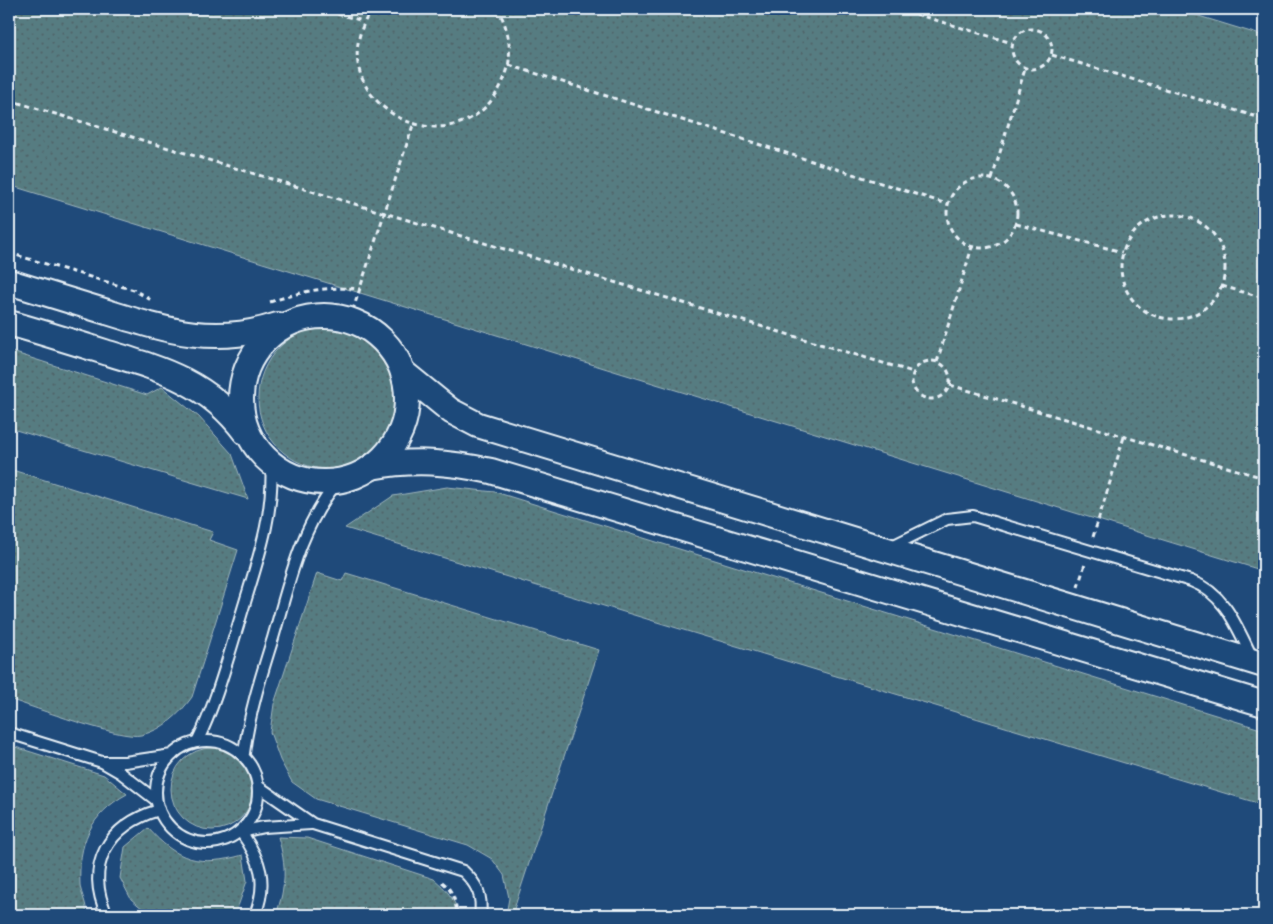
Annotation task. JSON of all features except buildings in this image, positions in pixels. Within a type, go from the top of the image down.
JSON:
[{"type":"street","points":[[9,282],[170,331],[207,336],[238,336],[301,318],[334,316],[350,320],[373,331],[391,349],[403,372],[407,393],[404,421],[399,435],[388,453],[372,467],[360,474],[338,481],[308,481],[288,474],[271,462],[258,451],[230,412],[207,393],[182,378],[154,367],[9,323]]},
{"type":"street","points":[[248,436],[241,412],[240,388],[247,364],[260,344],[279,328],[301,318]]},
{"type":"street","points":[[403,372],[451,411],[478,425],[1259,663]]},
{"type":"street","points":[[372,467],[403,461],[433,461],[491,471],[1264,704]]},
{"type":"lane","points":[[197,742],[218,692],[263,542],[271,502],[271,462]]},
{"type":"lane","points":[[244,753],[254,702],[298,554],[314,515],[338,481]]},
{"type":"lane","points":[[884,550],[935,524],[960,516],[986,519],[1089,550],[1203,585],[1222,602],[1259,663]]},
{"type":"lane","points":[[9,733],[102,762],[127,777],[157,805],[165,822],[175,832],[187,839],[201,843],[215,843],[229,839],[241,832],[251,820],[257,806],[258,786],[254,769],[244,753],[224,744],[210,741],[197,742],[172,755],[126,762],[102,762]]},
{"type":"lane","points":[[157,805],[158,778],[172,755]]},
{"type":"lane","points":[[258,786],[313,824],[463,871],[473,880],[479,892],[480,915]]},
{"type":"lane","points":[[107,915],[98,885],[100,864],[107,844],[121,828],[157,805]]},
{"type":"lane","points":[[241,832],[281,825],[313,824]]},
{"type":"lane","points":[[241,832],[255,852],[262,875],[261,900],[255,915]]},
{"type":"path","points":[[320,9],[363,22]]},
{"type":"path","points":[[372,9],[363,22],[357,46],[360,72],[371,96],[389,114],[413,125],[438,128],[463,122],[484,109],[500,89],[509,65],[509,37],[497,9]]},
{"type":"path","points":[[899,9],[1012,43]]},
{"type":"path","points":[[1027,29],[1038,30],[1047,35],[1052,45],[1052,55],[1046,64],[1036,70],[1025,69],[1016,63],[1012,54],[1012,43],[1018,34],[1027,29]]},
{"type":"path","points":[[1052,55],[1264,119]]},
{"type":"path","points":[[509,65],[948,204]]},
{"type":"path","points":[[992,179],[1025,69]]},
{"type":"path","points":[[9,100],[913,372]]},
{"type":"path","points":[[350,320],[413,125]]},
{"type":"path","points":[[975,179],[992,179],[1004,185],[1013,196],[1017,210],[1016,224],[1010,236],[999,244],[986,248],[972,247],[962,243],[948,226],[946,215],[948,204],[952,193],[960,185],[975,179]]},
{"type":"path","points":[[1170,214],[1192,217],[1210,228],[1222,246],[1227,268],[1222,286],[1208,307],[1189,318],[1166,320],[1145,312],[1129,296],[1120,275],[1122,252],[1132,233],[1149,220],[1170,214]]},
{"type":"path","points":[[1016,224],[1122,252]]},
{"type":"path","points":[[937,362],[972,247]]},
{"type":"path","points":[[9,253],[134,290],[145,295],[152,302]]},
{"type":"path","points":[[1222,286],[1264,298]]},
{"type":"path","points":[[262,304],[309,289],[332,287],[360,289]]},
{"type":"path","points":[[927,361],[937,362],[945,367],[950,376],[950,385],[944,394],[935,399],[924,398],[916,392],[912,382],[913,372],[919,365],[927,361]]},
{"type":"path","points":[[950,385],[1264,478]]},
{"type":"path","points":[[1072,606],[1124,437]]},
{"type":"path","points":[[436,878],[448,887],[456,902],[457,915]]},
{"type":"green space","points":[[9,9],[1176,9],[1264,36],[1264,571],[9,185]]},
{"type":"green space","points":[[329,327],[343,328],[356,332],[369,339],[379,348],[388,358],[395,371],[399,384],[399,412],[395,425],[388,438],[379,448],[369,457],[356,464],[343,468],[329,469],[315,468],[302,464],[289,457],[279,448],[270,438],[263,425],[259,412],[258,398],[259,384],[263,371],[270,358],[279,348],[289,339],[302,332],[315,328]]},
{"type":"green space","points":[[9,351],[147,395],[162,387],[199,417],[232,454],[248,499],[9,428]]},
{"type":"green space","points":[[9,469],[213,532],[209,540],[238,550],[192,697],[164,725],[141,735],[116,733],[9,699]]},
{"type":"green space","points":[[447,487],[495,492],[1264,730],[1264,805],[345,528],[393,496]]},
{"type":"green space","points":[[317,573],[342,581],[346,573],[599,650],[512,915],[506,915],[509,898],[504,875],[492,859],[468,845],[316,799],[292,782],[280,760],[270,732],[274,704]]},
{"type":"green space","points":[[9,745],[104,775],[127,794],[114,802],[95,821],[84,843],[81,856],[80,885],[86,915],[9,915]]},
{"type":"green space","points":[[212,748],[228,751],[241,760],[250,773],[253,789],[250,805],[241,818],[228,827],[212,830],[196,827],[183,818],[174,805],[171,789],[174,773],[183,760],[196,751]]},
{"type":"green space","points":[[148,828],[169,848],[190,858],[214,860],[243,855],[247,881],[236,912],[231,915],[150,915],[131,899],[120,878],[125,847]]},
{"type":"green space","points":[[278,837],[307,838],[434,879],[450,895],[459,915],[276,915],[282,895],[284,876],[283,858]]}]
